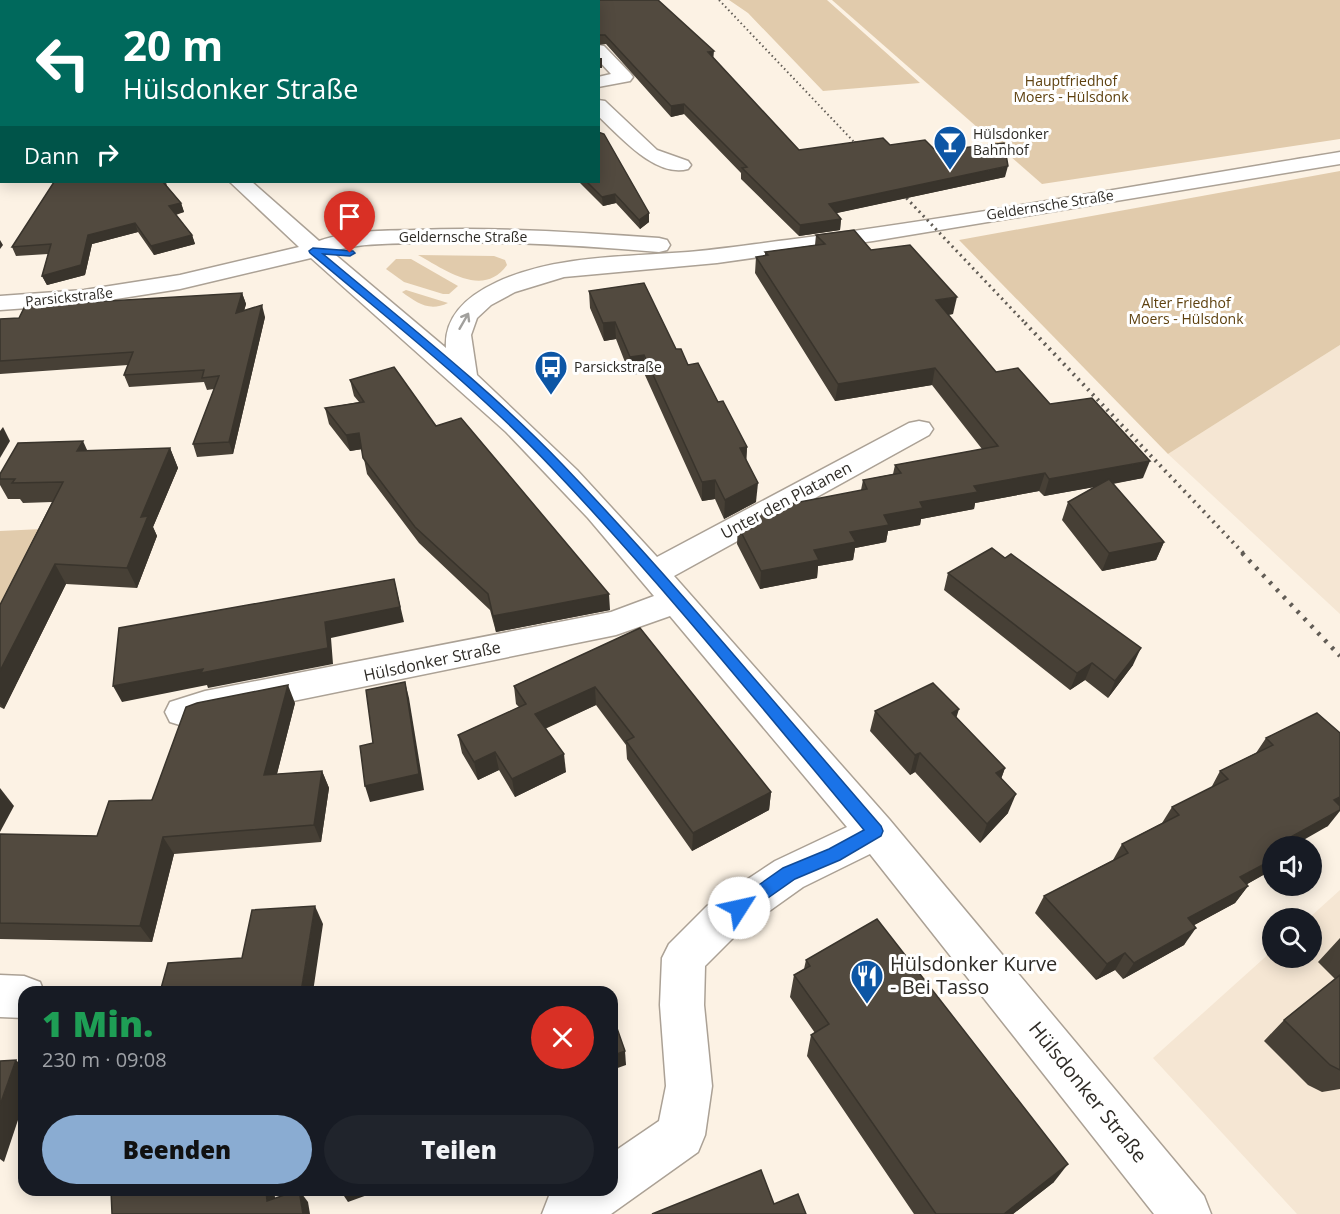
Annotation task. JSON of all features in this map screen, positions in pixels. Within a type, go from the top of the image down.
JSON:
[{"type":"street","points":[[600,52],[624,78],[600,82]]},
{"type":"street","points":[[600,107],[650,154],[681,165]]},
{"type":"street","name":"Geldernsche Straße","points":[[464,377],[456,349],[459,330],[470,310],[494,294],[523,282],[559,273],[716,256],[1033,209],[1340,158]]},
{"type":"street","name":"Hülsdonker Straße","points":[[241,183],[313,251],[464,377],[557,466],[666,586],[875,831],[1186,1214]]},
{"type":"street","name":"Geldernsche Straße","points":[[313,251],[338,242],[460,236],[553,237],[671,246],[759,249]]},
{"type":"street","name":"Geldernsche Straße","points":[[313,251],[534,252],[674,259]]},
{"type":"street","name":"Parsickstraße","points":[[0,303],[84,297],[169,284],[313,251]]},
{"type":"street","name":"Unter den Platanen","points":[[666,586],[918,429]]},
{"type":"street","name":"Hülsdonker Straße","points":[[183,712],[205,705],[616,623],[666,586]]},
{"type":"street","points":[[618,1179],[681,1135],[689,1086],[682,1005],[684,958],[722,920],[789,874],[834,854],[875,831]]},
{"type":"street","points":[[0,996],[18,997]]},
{"type":"street","points":[[567,1214],[593,1196]]},
{"type":"shaded area","points":[[1340,345],[1340,614],[1168,454]]},
{"type":"shaded area","points":[[1340,890],[1340,1214],[1297,1214],[1153,1058],[1262,960],[1262,968],[1322,968],[1322,908],[1320,908]]},
{"type":"green space","points":[[729,0],[827,0],[920,83],[823,91],[748,13]]},
{"type":"green space","name":"Hauptfriedhof Moers - Hülsdonk","points":[[832,0],[1340,0],[1340,139],[1042,184]]},
{"type":"green space","name":"Alter Friedhof Moers - Hülsdonk","points":[[1340,171],[1340,345],[1168,454],[959,240]]},
{"type":"green space","points":[[418,255],[494,256],[505,260],[507,265],[497,275],[487,280],[475,280],[451,273]]},
{"type":"green space","points":[[396,259],[411,259],[458,286],[449,294],[443,294],[404,282],[386,269]]},
{"type":"green space","points":[[406,290],[448,303],[435,307],[424,305],[402,292]]},
{"type":"green space","points":[[42,529],[0,611],[0,531]]},
{"type":"building","points":[[600,0],[658,0],[714,51],[708,52],[799,150],[883,138],[890,145],[925,140],[936,151],[1004,143],[1008,166],[829,204],[841,219],[800,225],[742,168],[747,167],[684,104],[671,106],[605,35],[600,35]]},
{"type":"building","points":[[600,133],[604,134],[649,213],[639,220],[615,194],[602,197],[588,183],[600,183]]},
{"type":"building","points":[[53,183],[164,183],[181,203],[169,206],[192,235],[151,246],[135,223],[88,235],[81,265],[42,276],[51,244],[12,247]]},
{"type":"building","points":[[854,230],[871,250],[910,245],[957,297],[936,300],[996,372],[1018,368],[1050,404],[1092,398],[1150,461],[1049,479],[1045,473],[974,486],[978,492],[920,502],[923,508],[884,515],[889,525],[850,532],[856,542],[814,550],[819,560],[761,571],[738,526],[774,507],[867,489],[863,480],[901,473],[895,465],[998,446],[935,368],[838,384],[756,257],[768,255],[765,252],[825,244],[816,235]]},
{"type":"building","points":[[644,283],[676,349],[681,349],[688,365],[698,363],[718,402],[723,401],[747,447],[740,448],[758,483],[725,500],[715,480],[702,482],[644,355],[630,357],[615,322],[603,323],[589,291]]},
{"type":"building","points":[[242,293],[236,313],[262,305],[229,442],[193,444],[219,376],[202,378],[204,370],[124,375],[133,352],[0,361],[0,319],[19,318],[25,306]]},
{"type":"building","points":[[394,367],[436,426],[461,418],[609,594],[493,616],[488,594],[415,527],[363,458],[359,433],[346,435],[325,408],[364,402],[350,380]]},
{"type":"building","points":[[83,441],[77,451],[170,448],[141,517],[148,516],[127,568],[55,564],[0,671],[0,605],[63,482],[12,483],[15,479],[0,479],[0,474],[18,443]]},
{"type":"building","points":[[1109,479],[1164,542],[1109,553],[1068,502]]},
{"type":"building","points":[[992,548],[1005,558],[1011,554],[1141,648],[1115,681],[1092,663],[1077,673],[948,573]]},
{"type":"building","points":[[394,579],[400,607],[325,622],[328,648],[201,673],[203,669],[113,686],[119,628]]},
{"type":"building","points":[[640,628],[771,792],[693,833],[626,741],[634,737],[595,687],[535,714],[564,754],[512,779],[495,752],[474,762],[458,735],[526,704],[514,686]]},
{"type":"building","points":[[405,682],[419,774],[365,786],[360,746],[373,743],[366,690]]},
{"type":"building","points":[[933,683],[959,709],[952,713],[1005,768],[996,773],[1016,794],[987,824],[920,753],[915,755],[875,711]]},
{"type":"building","points":[[288,685],[264,775],[322,771],[314,825],[163,837],[140,926],[0,923],[0,834],[97,836],[109,801],[152,800],[186,707]]},
{"type":"building","points":[[1317,713],[1340,733],[1340,797],[1334,800],[1340,806],[1340,810],[1293,836],[1262,836],[1262,865],[1240,877],[1248,886],[1188,918],[1196,928],[1134,963],[1125,953],[1107,964],[1044,896],[1128,853],[1122,844],[1179,815],[1172,807],[1228,779],[1220,771],[1273,745],[1266,738]]},
{"type":"building","points":[[315,906],[302,986],[162,986],[168,963],[242,958],[252,910]]},
{"type":"building","points":[[877,919],[1068,1164],[1004,1214],[936,1214],[811,1035],[829,1024],[794,975],[810,966],[806,960]]},
{"type":"building","points":[[1340,975],[1340,1070],[1330,1065],[1284,1020]]},
{"type":"building","points":[[618,1031],[625,1051],[618,1054]]},
{"type":"building","points":[[16,1060],[0,1105],[0,1061]]},
{"type":"building","points":[[761,1170],[774,1204],[798,1194],[806,1214],[652,1214]]},
{"type":"building","points":[[111,1196],[267,1196],[267,1201],[282,1196],[300,1196],[303,1214],[112,1214]]},
{"type":"railway","points":[[719,0],[855,143]]},
{"type":"railway","points":[[854,142],[866,155]]},
{"type":"railway","points":[[894,185],[1026,324]]},
{"type":"railway","points":[[1025,323],[1244,554]]},
{"type":"railway","points":[[1242,553],[1340,656]]},
{"type":"place","name":"Hülsdonker Bahnhof","points":[[950,171]]},
{"type":"place","name":"Parsickstraße","points":[[551,396]]},
{"type":"place","name":"Hülsdonker Kurve - Bei Tasso","points":[[867,1005]]},
{"type":"route","points":[[350,253],[313,251],[464,377],[557,466],[678,600],[875,831],[834,854],[789,874],[739,908]]}]
